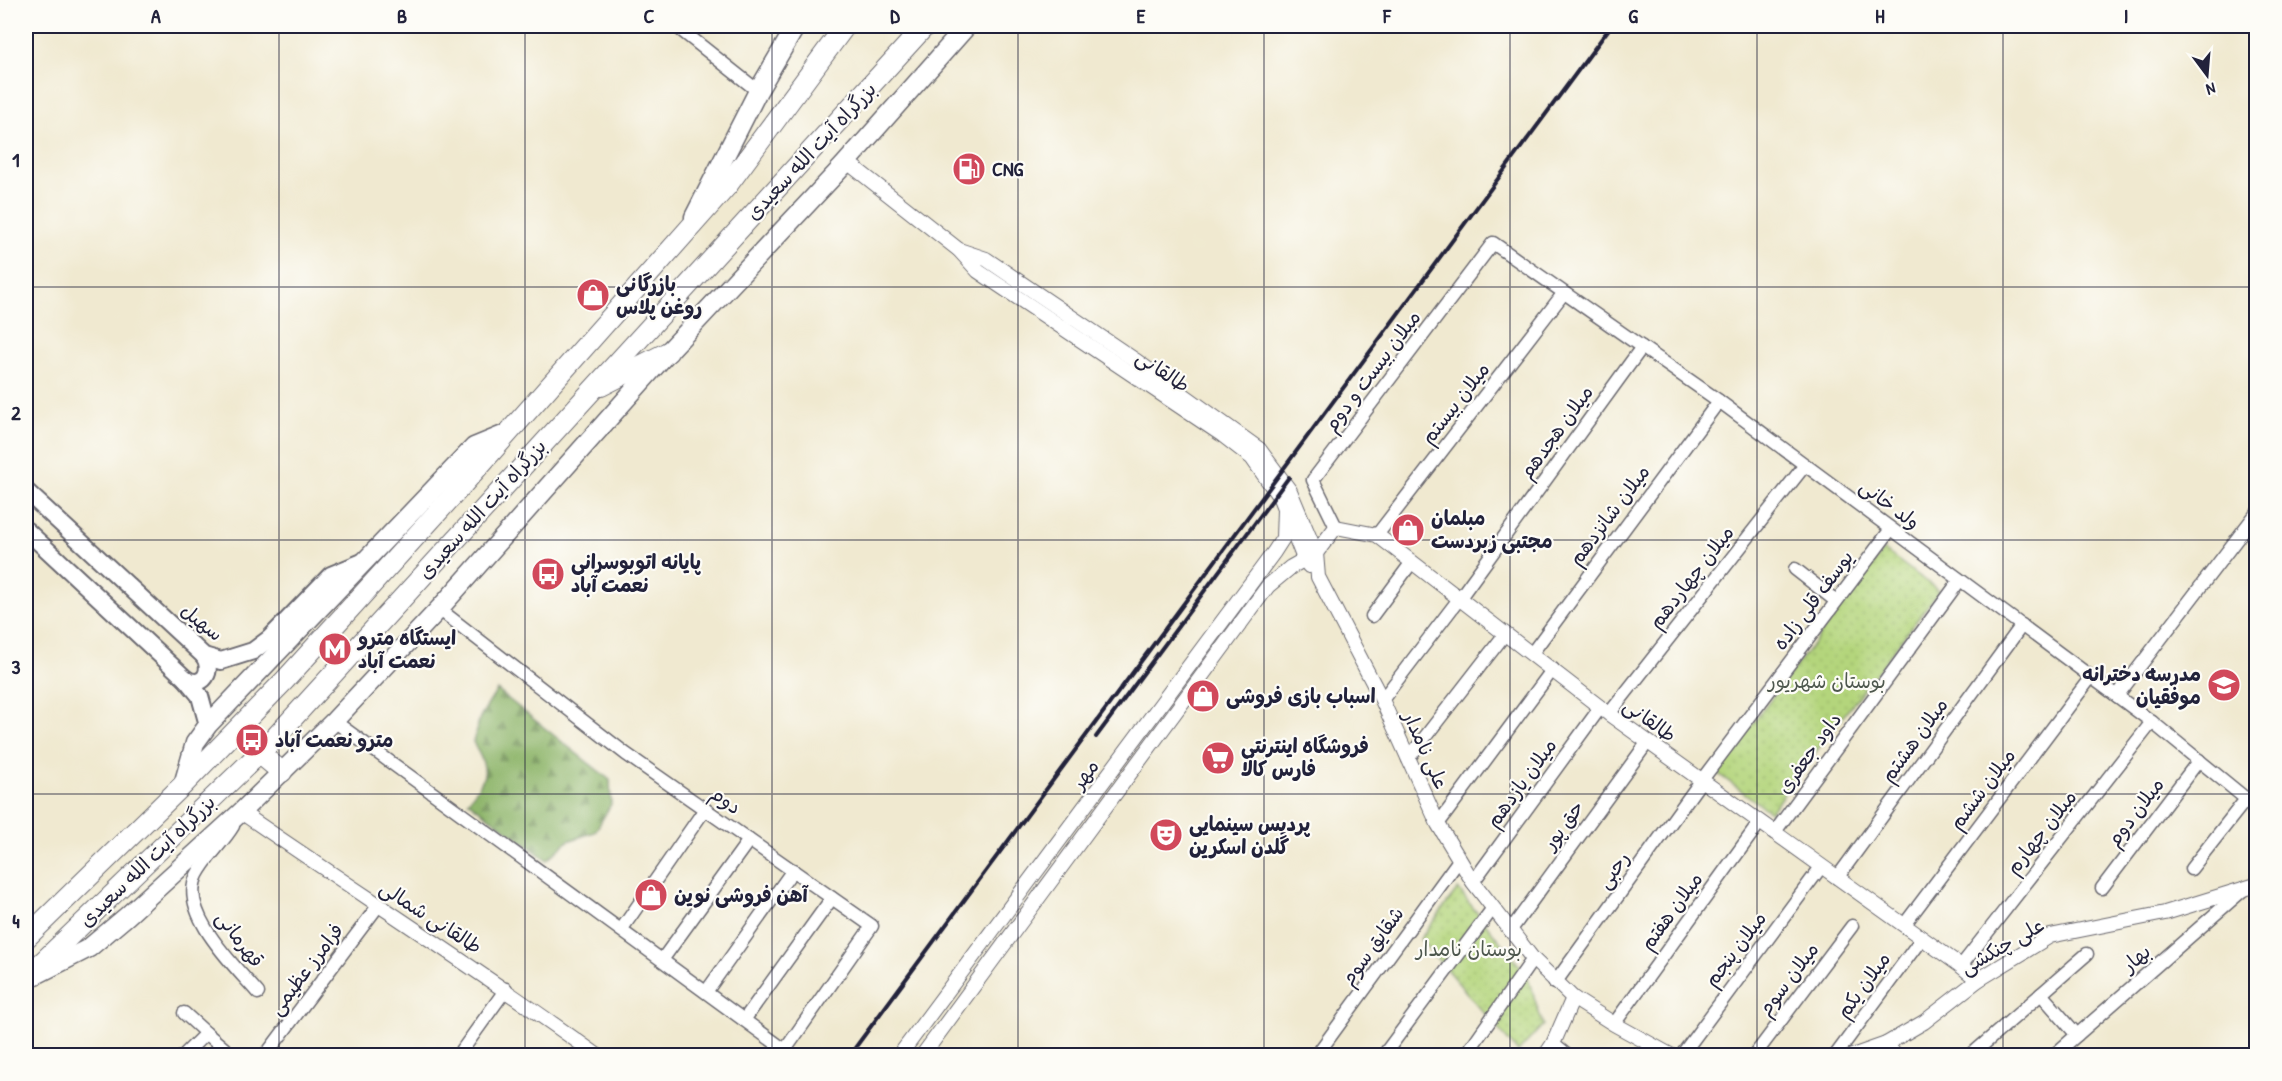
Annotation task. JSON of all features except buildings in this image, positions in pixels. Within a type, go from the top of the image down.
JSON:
[{"type":"highway","name":"بزرگراه آیت الله سعیدی","points":[[26,938],[183,785],[285,680],[508,433],[726,186],[845,26]]},
{"type":"highway","points":[[904,49],[916,26]]},
{"type":"highway","name":"بزرگراه آیت الله سعیدی","points":[[26,979],[259,753],[925,26]]},
{"type":"highway","points":[[588,393],[668,352]]},
{"type":"highway","points":[[259,753],[282,772]]},
{"type":"main road","points":[[686,232],[758,91],[796,26]]},
{"type":"main road","points":[[26,979],[89,948],[128,916],[241,812],[334,721],[439,609],[668,352],[846,161],[967,26]]},
{"type":"main road","points":[[183,785],[195,743],[208,725],[474,447],[508,433]]},
{"type":"main road","name":"سهیل","points":[[26,491],[204,656],[221,661],[253,651],[269,639],[331,575],[367,560]]},
{"type":"main road","points":[[26,530],[186,679],[200,696],[208,725]]},
{"type":"main road","points":[[186,679],[194,682],[202,680],[208,673],[209,664],[204,656]]},
{"type":"street","points":[[676,26],[758,91]]},
{"type":"street","name":"طالقانی","points":[[846,161],[959,250],[978,271],[1229,440],[1252,459],[1281,498],[1284,509],[1310,556]]},
{"type":"street","name":"ولد خانی","points":[[1493,243],[1719,401],[2152,722],[2252,802]]},
{"type":"street","name":"میلان بیست و دوم","points":[[1336,527],[1313,480],[1493,243]]},
{"type":"street","name":"طالقانی","points":[[959,250],[986,260],[1135,360],[1259,449],[1290,491],[1318,577]]},
{"type":"street","name":"میلان بیستم","points":[[1377,535],[1563,294]]},
{"type":"street","name":"میلان هجدهم","points":[[1382,700],[1459,599],[1641,347]]},
{"type":"street","name":"میلان شانزدهم","points":[[1532,653],[1719,401]]},
{"type":"street","name":"میلان چهاردهم","points":[[1605,711],[1805,465]]},
{"type":"street","name":"مهر","points":[[899,1056],[1274,552],[1283,538],[1284,509]]},
{"type":"street","points":[[2117,696],[2256,514]]},
{"type":"street","points":[[1310,556],[1336,527]]},
{"type":"street","name":"طالقانی","points":[[1336,527],[1377,535],[1647,743],[1978,980]]},
{"type":"street","name":"یوسف قلی زاده","points":[[1701,781],[1891,529]]},
{"type":"street","points":[[1274,552],[1281,548],[1292,550],[1295,559],[1291,567]]},
{"type":"street","name":"مهر","points":[[922,1056],[1268,586],[1291,567],[1310,556]]},
{"type":"street","points":[[1372,616],[1412,562]]},
{"type":"street","points":[[1795,569],[1836,602]]},
{"type":"street","name":"علی نامدار","points":[[1318,577],[1382,700],[1438,824],[1473,882],[1510,931],[1555,983],[1573,998],[1614,1024],[1672,1056]]},
{"type":"street","name":"داود جعفری","points":[[1774,833],[1960,580]]},
{"type":"street","name":"دوم","points":[[439,609],[626,754],[872,926],[785,1050],[744,1020]]},
{"type":"street","name":"میلان هشتم","points":[[1837,878],[2022,625]]},
{"type":"street","points":[[1408,759],[1505,634]]},
{"type":"street","points":[[1438,824],[1553,669]]},
{"type":"street","name":"میلان ششم","points":[[1904,925],[2091,677]]},
{"type":"street","name":"میلان یازدهم","points":[[1473,882],[1605,711]]},
{"type":"street","points":[[334,721],[744,1020],[831,897]]},
{"type":"street","name":"میلان چهارم","points":[[1961,966],[2152,722]]},
{"type":"street","name":"حق پور","points":[[1510,931],[1647,743]]},
{"type":"street","name":"میلان دوم","points":[[2102,888],[2199,760]]},
{"type":"street","points":[[1119,761],[1133,770]]},
{"type":"street","name":"رحبی","points":[[1555,983],[1701,781]]},
{"type":"street","points":[[2191,869],[2252,802]]},
{"type":"street","points":[[621,930],[705,809]]},
{"type":"street","name":"طالقانی شمالی","points":[[241,812],[378,906],[506,989],[598,1056]]},
{"type":"street","name":"قهرمانی","points":[[241,812],[224,841],[196,876],[193,896],[199,916],[212,939],[258,993]]},
{"type":"street","name":"میلان هفتم","points":[[1614,1024],[1760,822]]},
{"type":"street","points":[[662,960],[749,840]]},
{"type":"street","name":"شقایق سوم","points":[[1317,1056],[1460,860]]},
{"type":"street","name":"میلان پنجم","points":[[1681,1056],[1821,867]]},
{"type":"street","points":[[706,992],[793,870]]},
{"type":"street","name":"علی چنکشی","points":[[1852,1056],[1886,1044],[1924,1022],[1978,980],[2050,936],[2165,913],[2250,887]]},
{"type":"street","name":"بهار","points":[[2053,1056],[2250,887]]},
{"type":"street","name":"فرامرز عظیمی","points":[[265,1056],[378,906]]},
{"type":"street","points":[[1383,1056],[1493,908]]},
{"type":"street","name":"میلان سوم","points":[[1754,1056],[1852,926]]},
{"type":"street","name":"میلان یکم","points":[[1835,1056],[1922,938]]},
{"type":"street","points":[[1971,1056],[2086,954]]},
{"type":"street","points":[[1465,1056],[1533,959]]},
{"type":"street","points":[[458,1056],[506,989]]},
{"type":"street","points":[[2041,994],[2077,1035]]},
{"type":"street","points":[[1568,1056],[1549,1050],[1573,998]]},
{"type":"street","points":[[184,1013],[233,1056]]},
{"type":"street","points":[[183,1056],[206,1033]]},
{"type":"street","points":[[1886,1044],[1896,1056]]},
{"type":"green space","name":"بوستان شهریور","points":[[1884,550],[1939,591],[1770,812],[1716,772]]},
{"type":"green space","points":[[497,690],[610,780],[611,804],[595,832],[568,841],[547,860],[468,801],[480,785],[484,773],[482,760],[473,742],[480,717]]},
{"type":"green space","name":"بوستان نامدار","points":[[1458,889],[1527,975],[1543,1025],[1518,1052],[1420,939]]},
{"type":"railway","points":[[849,1056],[1611,26]]},
{"type":"railway","points":[[1096,737],[1289,477]]},
{"type":"place","name":"CNG","points":[[969,169]]},
{"type":"place","name":"بازرگانی روغن پلاس","points":[[593,295]]},
{"type":"place","name":"مبلمان مجتبی زبردست","points":[[1408,530]]},
{"type":"place","name":"پایانه اتوبوسرانی نعمت آباد","points":[[548,574]]},
{"type":"place","name":"ایستگاه مترو نعمت آباد","points":[[335,649]]},
{"type":"place","name":"مدرسه دخترانه موفقیان","points":[[2224,685]]},
{"type":"place","name":"اسباب بازی فروشی","points":[[1203,696]]},
{"type":"place","name":"مترو نعمت آباد","points":[[252,740]]},
{"type":"place","name":"فروشگاه اینترنتی فارس کالا","points":[[1218,758]]},
{"type":"place","name":"پردیس سینمایی گلدن اسکرین","points":[[1166,835]]},
{"type":"place","name":"آهن فروشی نوین","points":[[651,895]]}]
